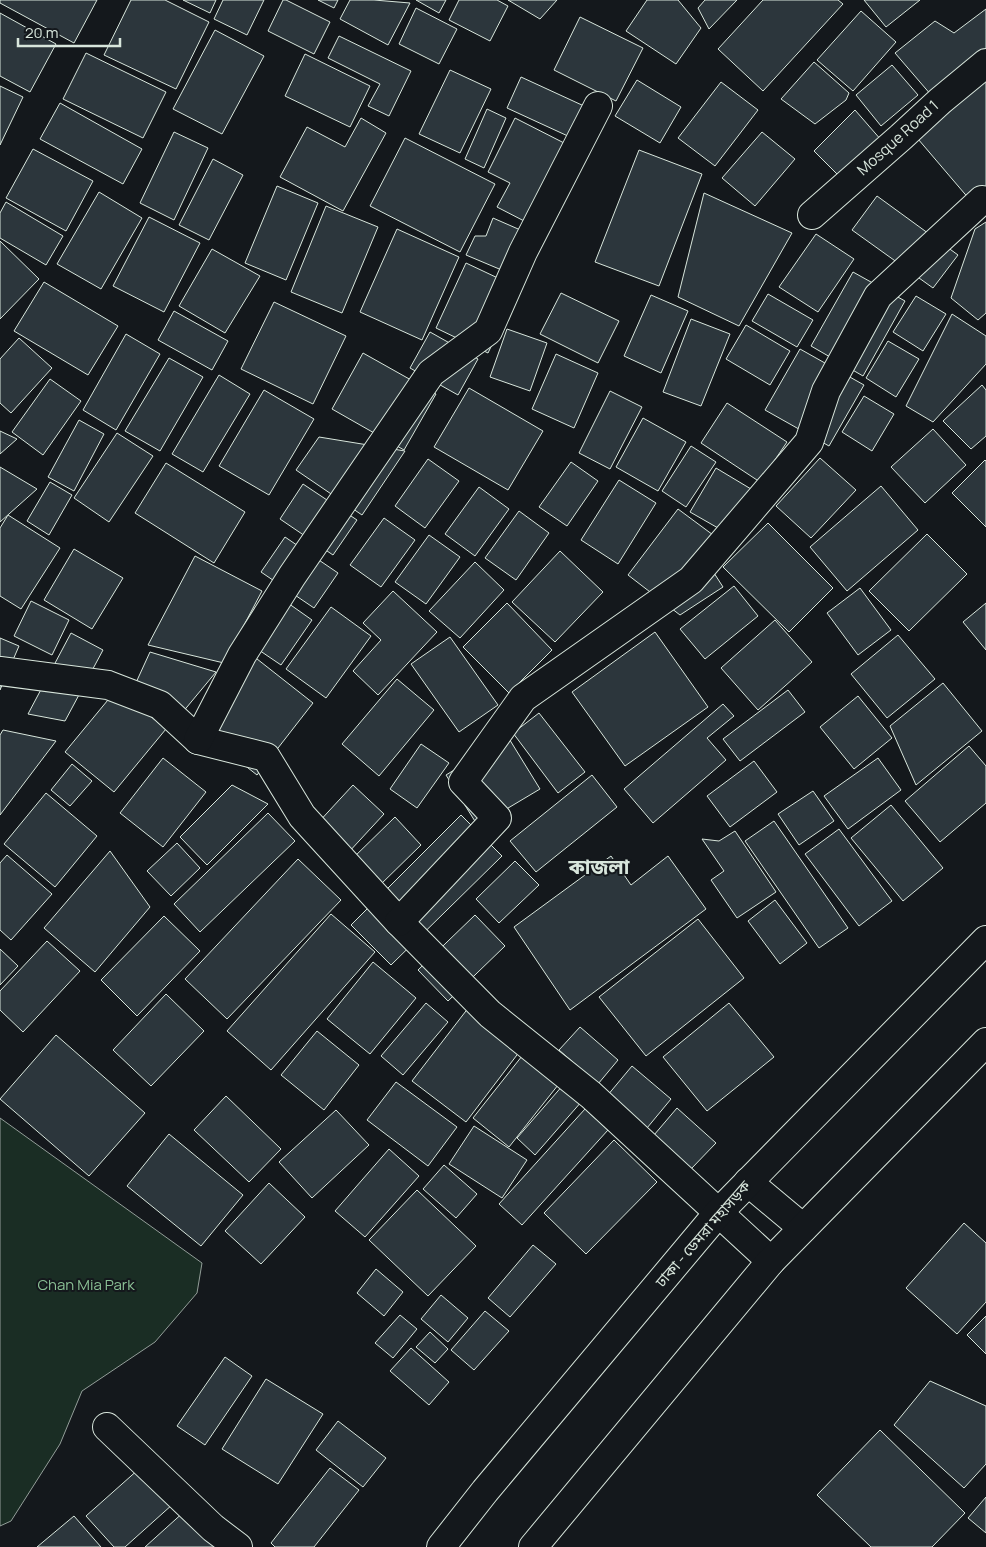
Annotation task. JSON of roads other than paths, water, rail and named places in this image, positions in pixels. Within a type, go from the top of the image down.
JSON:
[{"type":"street","name":"Mosque Road 1","points":[[812,215],[940,100],[986,63]]},
{"type":"street","points":[[198,740],[242,655],[292,576],[431,373],[488,330],[523,252],[598,106]]},
{"type":"street","points":[[399,922],[497,818],[463,782],[523,698],[690,580],[809,442],[826,391],[878,296],[982,200]]},
{"type":"street","points":[[0,671],[108,685],[160,705],[198,740],[266,757],[302,816],[399,922],[490,1014],[591,1095],[771,1261]]},
{"type":"street","name":"ঢাকা - ডেমরা মহাসড়ক","points":[[441,1547],[485,1490],[719,1212],[986,940]]},
{"type":"street","points":[[533,1547],[771,1261],[986,1042]]},
{"type":"street","points":[[748,1182],[803,1228]]},
{"type":"street","points":[[107,1427],[213,1528],[238,1547]]},
{"type":"district","name":"কাজলা","points":[[599,867]]},
{"type":"park label","name":"Chan Mia Park","points":[[86,1285]]}]
